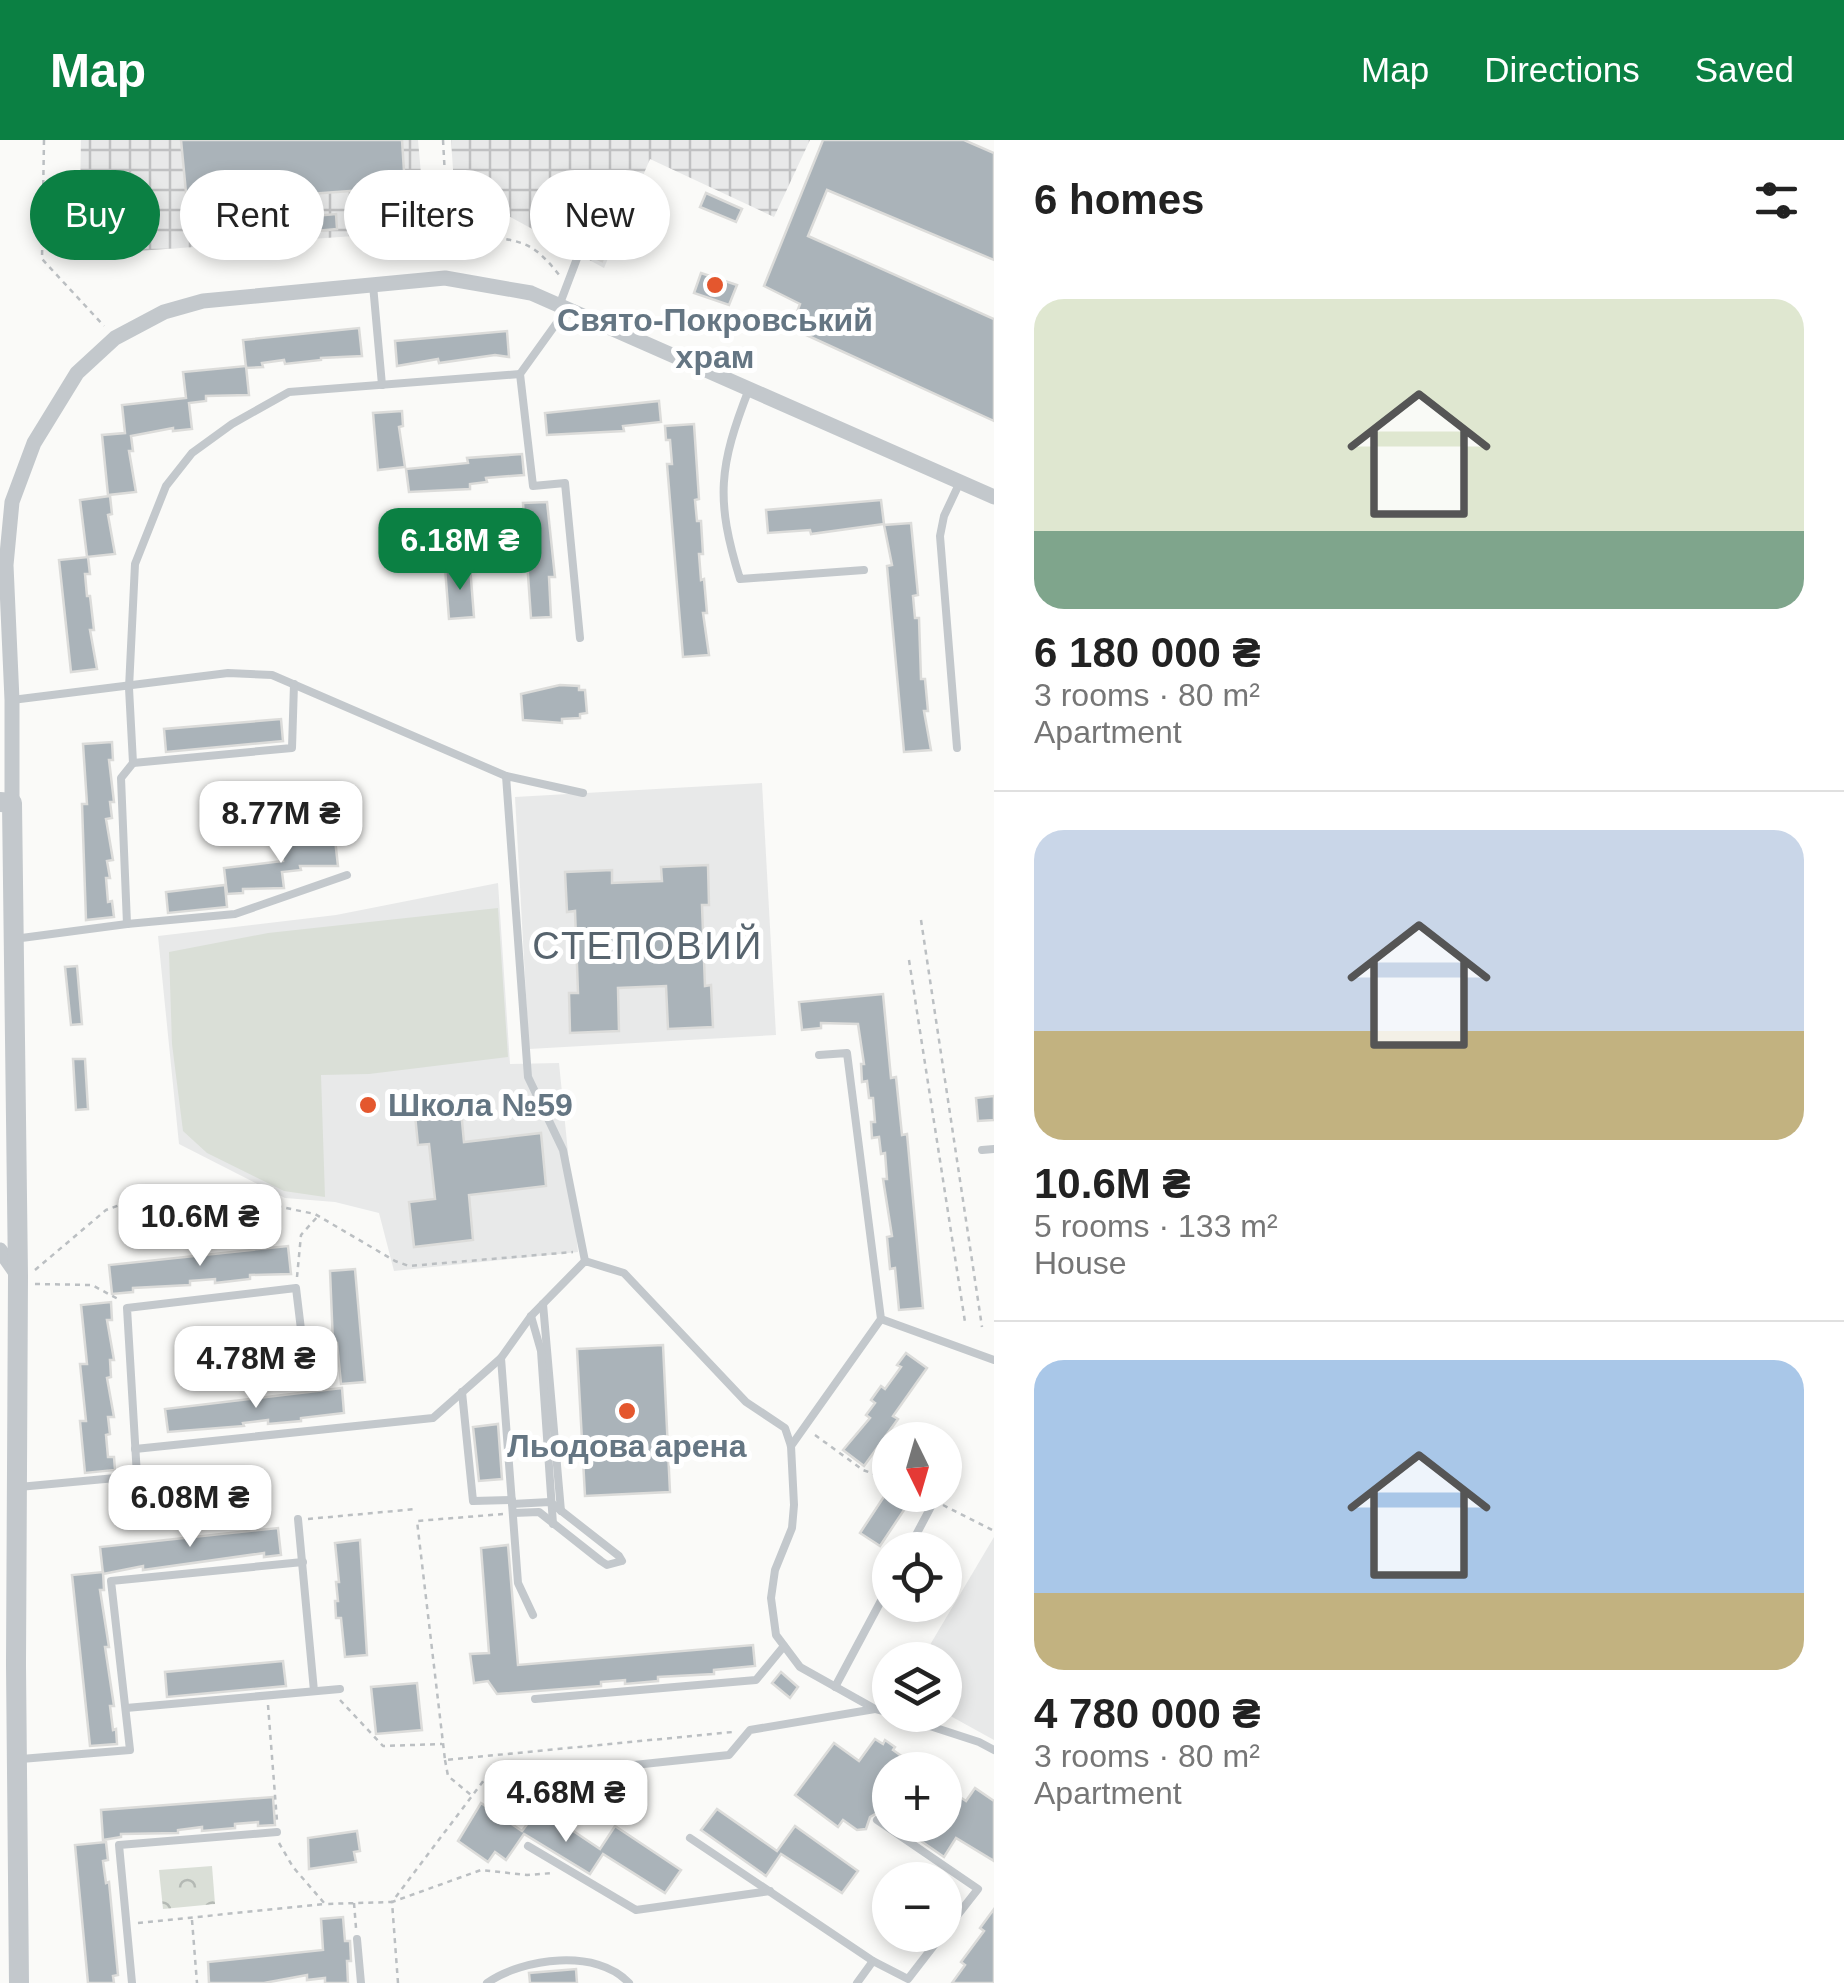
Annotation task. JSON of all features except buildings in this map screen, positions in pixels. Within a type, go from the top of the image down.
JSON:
[{"type":"street","points":[[19,1983],[16,1760],[8,1668],[17,1487],[18,1280],[14,939],[6,802],[12,700],[6,565],[12,502],[34,443],[61,397],[77,373],[115,338],[164,312],[204,301],[445,278],[531,293],[994,497]]},
{"type":"street","points":[[0,1250],[18,1280]]},
{"type":"lane","points":[[575,260],[565,283],[563,308],[520,374],[532,486],[566,483],[580,638]]},
{"type":"lane","points":[[373,284],[382,384]]},
{"type":"lane","points":[[127,924],[121,778],[133,763],[129,688],[135,564],[166,486],[192,453],[232,424],[290,392],[520,374]]},
{"type":"lane","points":[[749,389],[729,441],[722,490],[727,537],[740,579],[864,570]]},
{"type":"lane","points":[[957,748],[940,536],[944,516],[960,482]]},
{"type":"lane","points":[[12,700],[228,673],[272,675],[506,776],[582,793]]},
{"type":"lane","points":[[133,763],[292,748],[294,684]]},
{"type":"lane","points":[[506,776],[528,1077],[563,1150],[586,1260]]},
{"type":"lane","points":[[14,939],[235,914],[347,875]]},
{"type":"lane","points":[[791,1446],[881,1319],[847,1052],[819,1056]]},
{"type":"lane","points":[[982,1150],[994,1148]]},
{"type":"lane","points":[[136,1450],[434,1418],[501,1358],[531,1316],[586,1260]]},
{"type":"lane","points":[[586,1260],[624,1273],[746,1402],[785,1428],[791,1446],[792,1528],[775,1570],[771,1598],[776,1634],[800,1667],[872,1707]]},
{"type":"lane","points":[[17,1487],[137,1476],[127,1308],[296,1288],[303,1346]]},
{"type":"lane","points":[[542,1304],[557,1508],[554,1524]]},
{"type":"lane","points":[[531,1316],[542,1351],[557,1508]]},
{"type":"lane","points":[[881,1319],[994,1360]]},
{"type":"lane","points":[[501,1358],[518,1583],[533,1615]]},
{"type":"lane","points":[[462,1392],[473,1501],[557,1508],[619,1556],[621,1564],[607,1565],[539,1512],[512,1506]]},
{"type":"lane","points":[[298,1520],[314,1692]]},
{"type":"lane","points":[[16,1760],[130,1750],[111,1581],[302,1562]]},
{"type":"lane","points":[[835,1686],[872,1617]]},
{"type":"lane","points":[[536,1699],[756,1680],[784,1646]]},
{"type":"lane","points":[[126,1708],[335,1690]]},
{"type":"lane","points":[[596,1769],[730,1755],[750,1730],[872,1710]]},
{"type":"lane","points":[[948,1732],[994,1750]]},
{"type":"lane","points":[[132,1983],[119,1845],[277,1832]]},
{"type":"lane","points":[[690,1838],[906,1981],[929,1952]]},
{"type":"lane","points":[[909,1842],[938,1862]]},
{"type":"lane","points":[[528,1846],[636,1910],[770,1892]]},
{"type":"lane","points":[[962,1878],[978,1889],[962,1910]]},
{"type":"lane","points":[[358,1940],[361,1983]]},
{"type":"lane","points":[[487,1983],[504,1971],[526,1964],[578,1961],[609,1969],[629,1983]]},
{"type":"lane","points":[[858,1983],[873,1961]]},
{"type":"path","points":[[44,140],[42,258],[115,338]]},
{"type":"path","points":[[443,140],[450,218],[467,233],[530,246],[565,283]]},
{"type":"path","points":[[921,920],[982,1327]]},
{"type":"path","points":[[909,960],[965,1322]]},
{"type":"path","points":[[18,1280],[106,1210],[174,1185],[318,1215],[409,1266],[570,1250],[586,1260]]},
{"type":"path","points":[[296,1288],[301,1235],[318,1215]]},
{"type":"path","points":[[18,1280],[92,1285],[133,1307]]},
{"type":"path","points":[[806,1428],[872,1474]]},
{"type":"path","points":[[417,1521],[512,1506]]},
{"type":"path","points":[[298,1520],[416,1509]]},
{"type":"path","points":[[956,1512],[994,1531]]},
{"type":"path","points":[[335,1690],[383,1746],[443,1744]]},
{"type":"path","points":[[280,1694],[268,1703],[276,1838],[293,1868],[326,1904]]},
{"type":"path","points":[[445,1760],[448,1776],[472,1796]]},
{"type":"path","points":[[398,1983],[392,1902],[484,1780],[596,1769]]},
{"type":"path","points":[[127,1924],[326,1904],[392,1902],[481,1870],[527,1875],[572,1871]]},
{"type":"path","points":[[354,1903],[358,1940]]},
{"type":"path","points":[[192,1918],[197,1983]]},
{"type":"shaded area","points":[[81,140],[418,140],[421,170],[344,170],[344,237],[324,238],[324,170],[180,170],[180,248],[160,249],[160,170],[80,170]]},
{"type":"shaded area","points":[[451,140],[810,140],[774,217],[650,159],[645,170],[530,170],[530,228],[510,217],[510,170],[453,170]]},
{"type":"shaded area","points":[[589,260],[607,260],[604,268]]},
{"type":"shaded area","points":[[762,783],[776,1035],[529,1049],[515,797]]},
{"type":"shaded area","name":"Школа №59","points":[[498,883],[510,1064],[559,1063],[578,1252],[394,1271],[379,1213],[335,1202],[285,1198],[179,1144],[158,936],[336,915]]},
{"type":"shaded area","points":[[994,1537],[994,1740],[962,1722],[962,1642],[932,1642],[944,1622],[962,1622],[962,1591]]},
{"type":"green space","points":[[498,908],[508,1057],[369,1074],[321,1075],[325,1197],[284,1191],[207,1153],[183,1131],[172,1044],[169,952],[268,933]]},
{"type":"green space","points":[[212,1866],[215,1904],[163,1909],[159,1870]]},
{"type":"place","name":"Свято-Покровський храм","points":[[715,285]]},
{"type":"place","name":"Школа №59","points":[[368,1105]]},
{"type":"place","name":"Льодова арена","points":[[627,1411]]},
{"type":"district","name":"СТЕПОВИЙ","points":[[648,946]]}]
